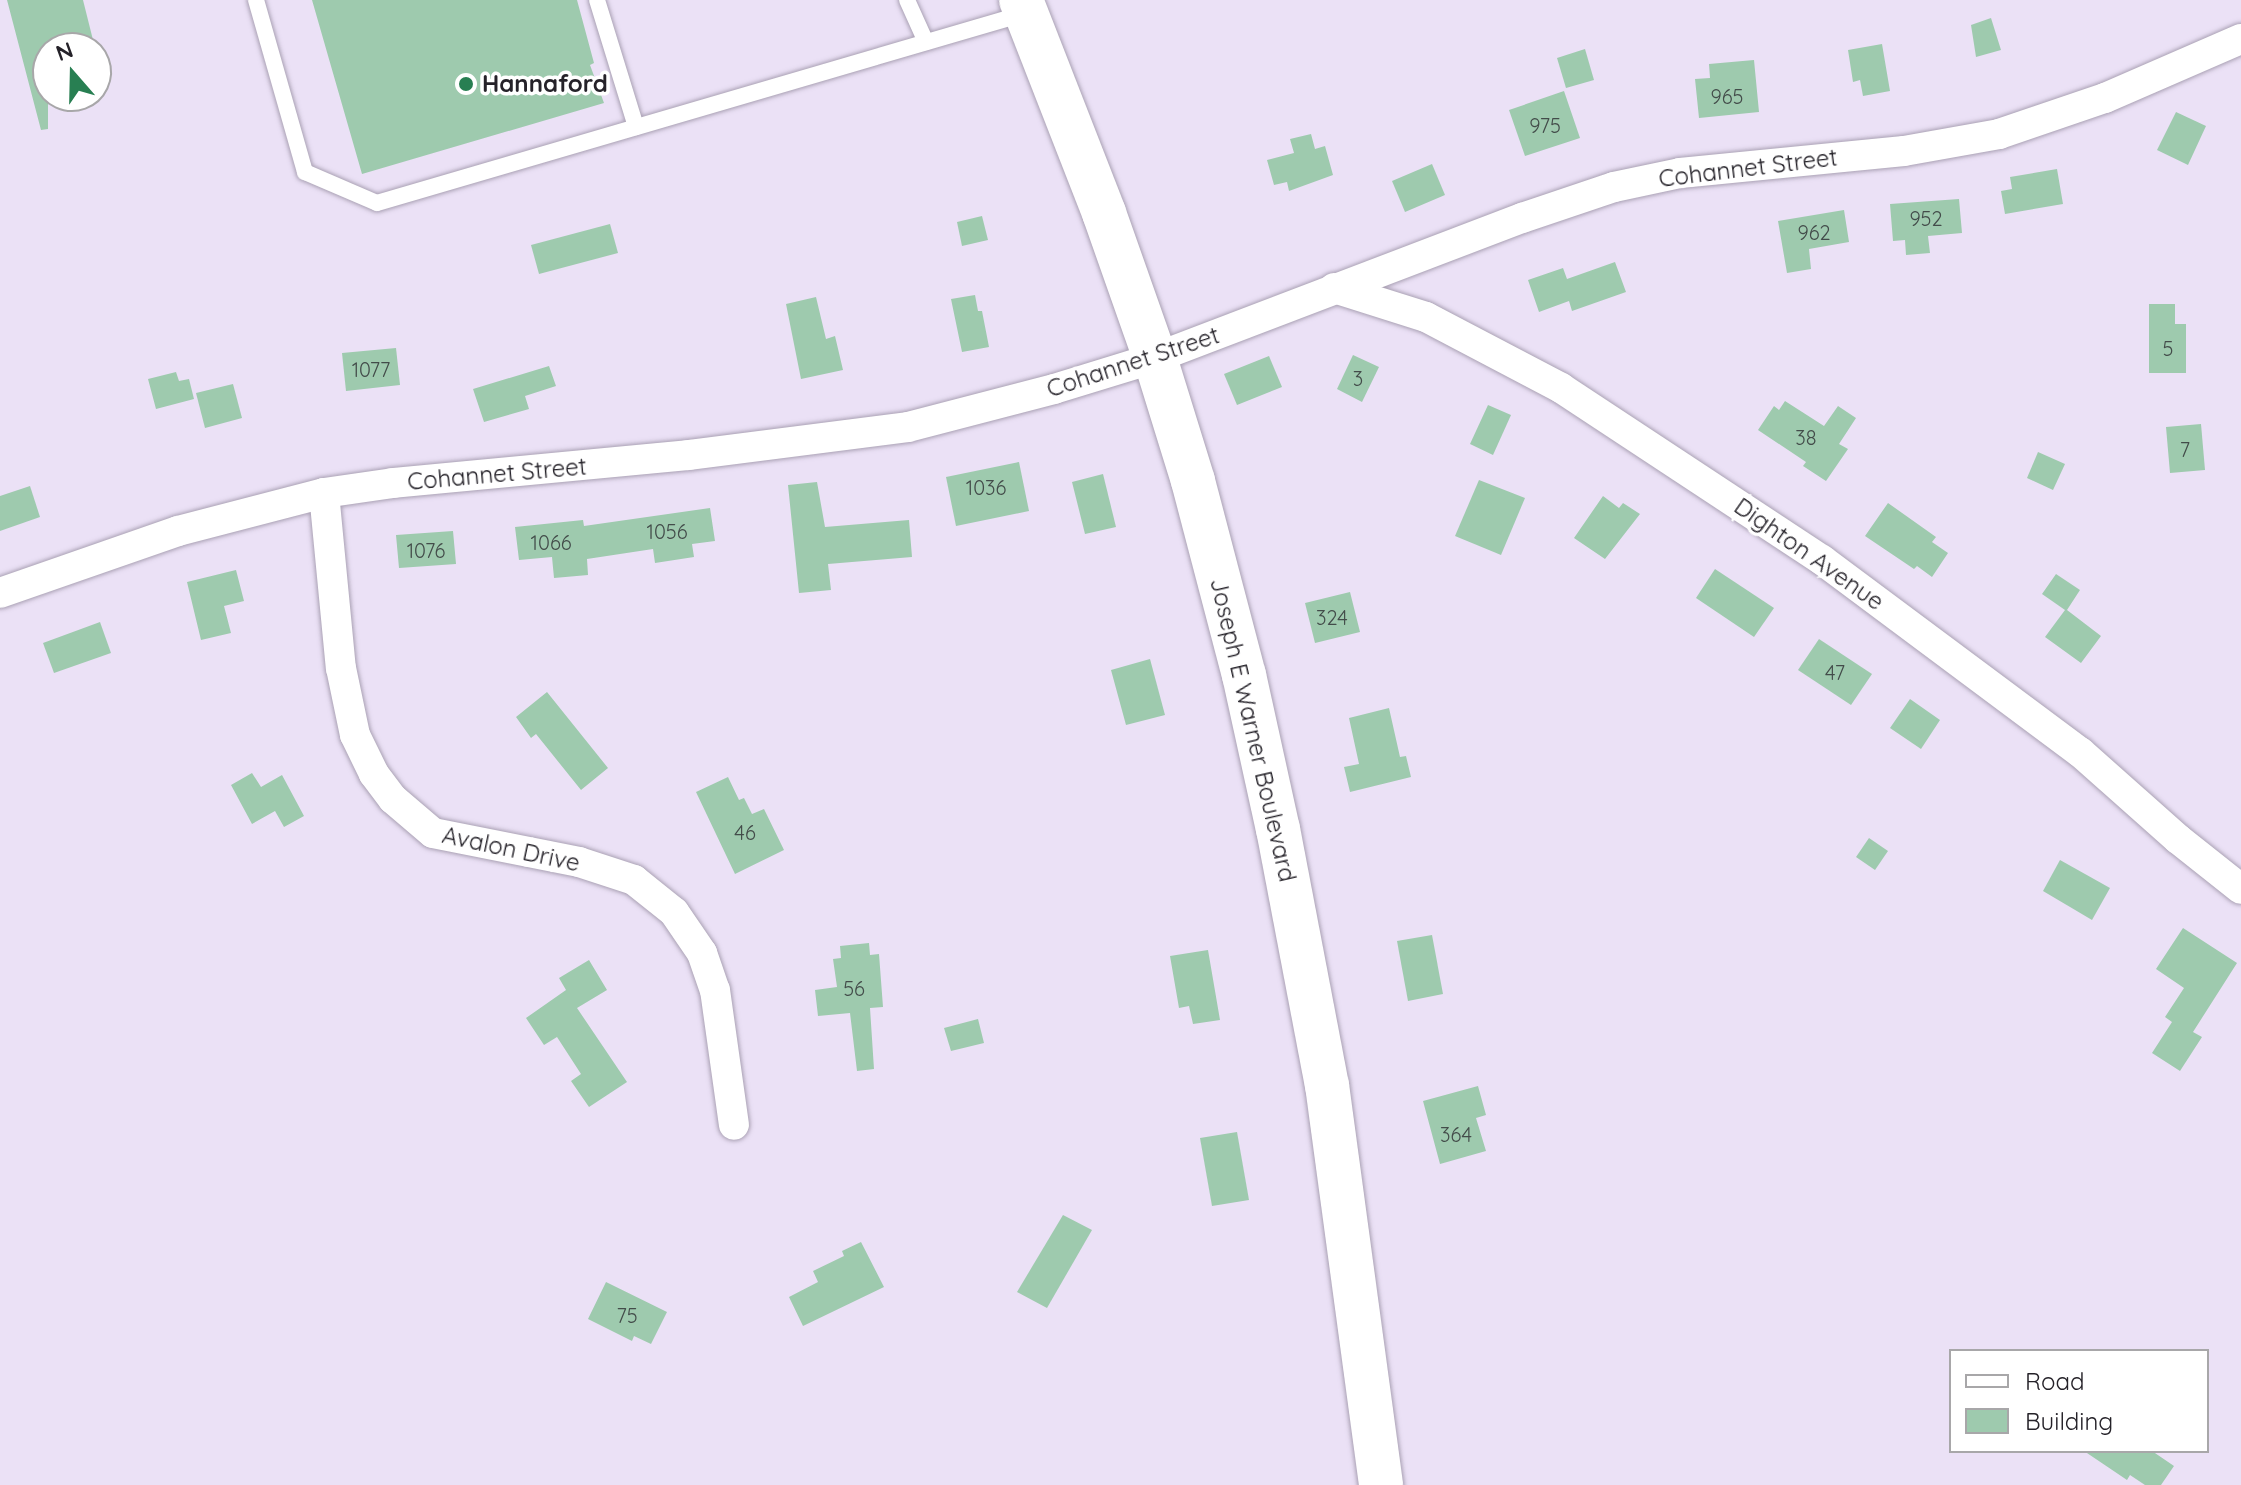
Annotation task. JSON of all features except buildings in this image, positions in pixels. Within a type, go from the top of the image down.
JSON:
[{"type":"main road","name":"Joseph E Warner Boulevard","points":[[1023,6],[1104,213],[1155,358],[1193,481],[1244,675],[1297,920],[1348,1228],[1381,1485]]},
{"type":"street","name":"Cohannet Street","points":[[0,593],[178,531],[324,493],[393,483],[703,454],[908,427],[1054,389],[1155,358],[1334,288],[1614,187],[1680,173],[1904,151],[1999,134],[2105,98],[2241,39]]},
{"type":"street","name":"Dighton Avenue","points":[[1334,288],[1426,317],[1561,388],[1822,560],[2068,743],[2241,889]]},
{"type":"street","name":"Avalon Drive","points":[[324,493],[341,668],[355,735],[374,774],[393,799],[433,833],[579,862],[634,880],[674,912],[702,953],[715,990],[734,1125]]},
{"type":"lane","points":[[256,0],[305,172],[377,203],[926,42],[1023,6]]},
{"type":"lane","points":[[597,0],[636,127]]},
{"type":"lane","points":[[907,0],[926,42]]},
{"type":"place","name":"Hannaford","points":[[466,84]]}]
